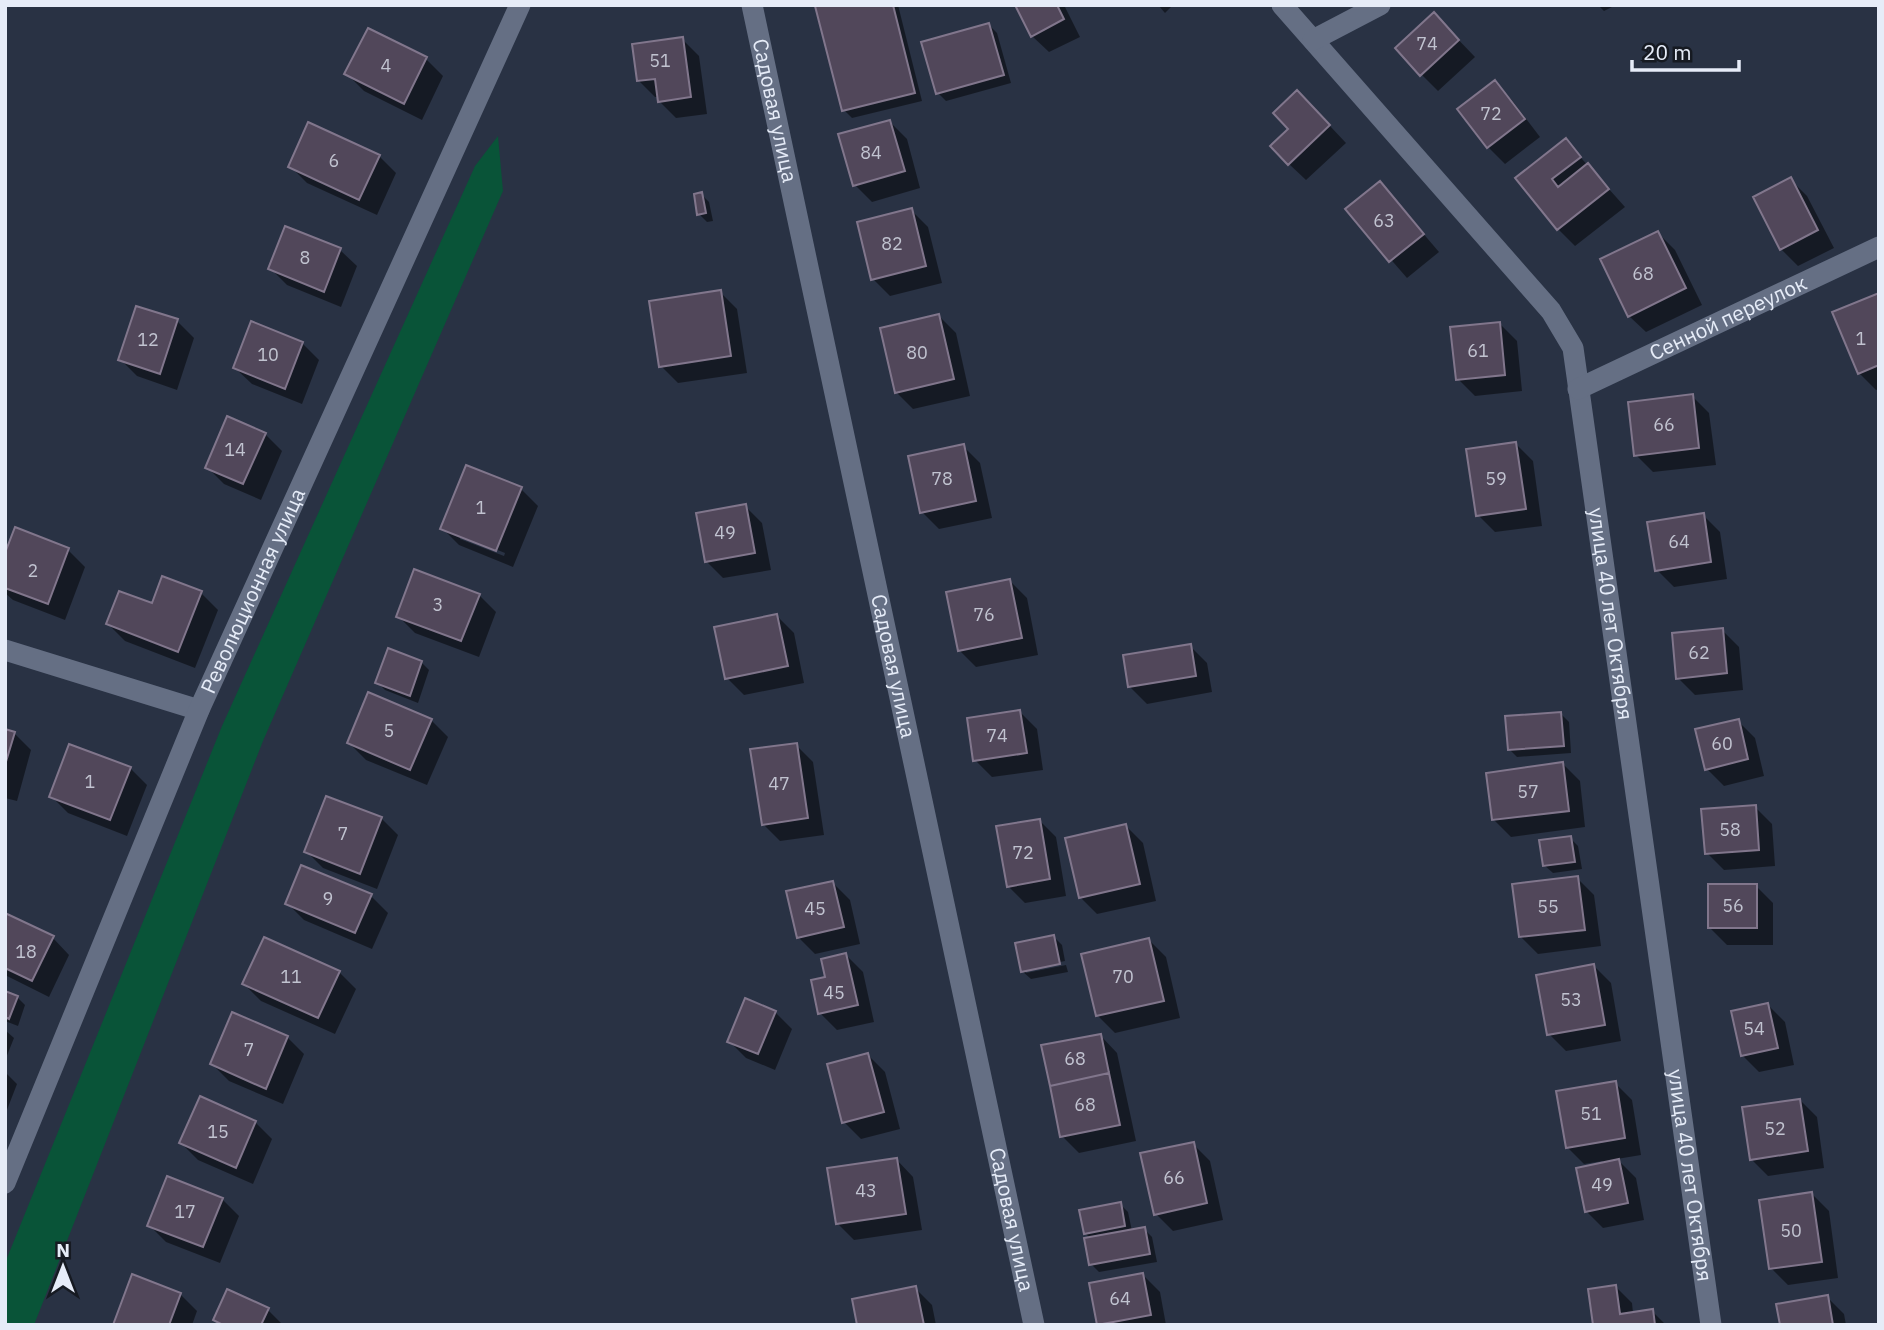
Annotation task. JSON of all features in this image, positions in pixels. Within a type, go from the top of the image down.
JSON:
[{"type":"street","name":"Революционная улица","points":[[5,1183],[199,710],[520,5]]},
{"type":"street","name":"Садовая улица","points":[[752,5],[1034,1325]]},
{"type":"street","name":"улица 40 лет Октября","points":[[1282,5],[1551,311],[1573,348],[1711,1325]]},
{"type":"street","points":[[1313,40],[1380,5]]},
{"type":"street","name":"Сенной переулок","points":[[1578,389],[1879,247]]},
{"type":"street","points":[[5,650],[199,710]]},
{"type":"green space","points":[[498,136],[503,191],[263,741],[34,1325],[5,1325],[5,1263],[222,726],[475,166]]},
{"type":"building","points":[[893,5],[915,93],[842,111],[815,6]]},
{"type":"building","points":[[1015,5],[1057,5],[1064,19],[1031,37]]},
{"type":"building","points":[[1434,12],[1459,40],[1420,76],[1395,48]]},
{"type":"building","points":[[989,23],[1004,75],[936,94],[921,42]]},
{"type":"building","points":[[368,28],[427,57],[404,104],[344,74]]},
{"type":"building","points":[[683,37],[691,97],[658,102],[655,79],[637,81],[632,44]]},
{"type":"building","points":[[1495,80],[1525,119],[1487,148],[1457,109]]},
{"type":"building","points":[[1297,90],[1330,125],[1288,165],[1270,146],[1288,129],[1273,113]]},
{"type":"building","points":[[890,120],[905,171],[853,186],[838,134]]},
{"type":"building","points":[[308,122],[380,155],[359,200],[288,167]]},
{"type":"building","points":[[1566,138],[1581,157],[1552,179],[1558,187],[1588,163],[1609,189],[1557,230],[1515,178]]},
{"type":"building","points":[[1791,177],[1818,230],[1780,250],[1753,197]]},
{"type":"building","points":[[1380,181],[1424,234],[1389,262],[1345,209]]},
{"type":"building","points":[[702,192],[706,213],[697,215],[694,194]]},
{"type":"building","points":[[912,208],[926,266],[871,280],[857,222]]},
{"type":"building","points":[[285,226],[341,248],[324,292],[268,269]]},
{"type":"building","points":[[1658,231],[1686,288],[1628,317],[1600,259]]},
{"type":"building","points":[[721,290],[731,356],[659,367],[649,301]]},
{"type":"building","points":[[1879,293],[1879,365],[1858,374],[1832,312]]},
{"type":"building","points":[[136,306],[178,319],[160,374],[118,360]]},
{"type":"building","points":[[939,314],[954,379],[895,393],[880,328]]},
{"type":"building","points":[[251,321],[303,342],[285,389],[233,368]]},
{"type":"building","points":[[1500,322],[1505,375],[1456,380],[1450,327]]},
{"type":"building","points":[[1693,394],[1699,448],[1634,456],[1628,402]]},
{"type":"building","points":[[227,416],[266,433],[243,484],[205,468]]},
{"type":"building","points":[[1516,442],[1526,509],[1476,516],[1466,449]]},
{"type":"building","points":[[964,444],[976,501],[920,513],[908,456]]},
{"type":"building","points":[[466,465],[522,487],[496,551],[440,529]]},
{"type":"building","points":[[746,504],[755,553],[705,562],[696,513]]},
{"type":"building","points":[[1704,513],[1711,562],[1655,571],[1647,522]]},
{"type":"building","points":[[15,527],[69,548],[48,604],[5,588],[5,553]]},
{"type":"building","points":[[414,569],[480,594],[461,641],[396,617]]},
{"type":"building","points":[[162,576],[202,591],[178,652],[106,624],[119,591],[152,603]]},
{"type":"building","points":[[1010,579],[1022,638],[958,651],[946,592]]},
{"type":"building","points":[[777,614],[788,666],[725,679],[714,627]]},
{"type":"building","points":[[1723,628],[1727,673],[1676,679],[1672,633]]},
{"type":"building","points":[[1191,644],[1196,676],[1128,687],[1123,655]]},
{"type":"building","points":[[388,648],[422,661],[410,696],[375,683]]},
{"type":"building","points":[[368,692],[432,719],[410,770],[347,743]]},
{"type":"building","points":[[1020,710],[1027,753],[973,761],[967,718]]},
{"type":"building","points":[[1561,712],[1564,746],[1508,750],[1505,716]]},
{"type":"building","points":[[1739,719],[1748,759],[1705,770],[1695,729]]},
{"type":"building","points":[[5,729],[15,732],[5,765]]},
{"type":"building","points":[[797,743],[808,818],[762,825],[750,749]]},
{"type":"building","points":[[69,744],[131,767],[110,820],[49,797]]},
{"type":"building","points":[[1563,762],[1569,811],[1492,820],[1486,773]]},
{"type":"building","points":[[326,796],[382,817],[360,874],[304,852]]},
{"type":"building","points":[[1756,805],[1759,850],[1705,854],[1701,809]]},
{"type":"building","points":[[1040,819],[1050,879],[1007,887],[996,826]]},
{"type":"building","points":[[1126,824],[1140,884],[1079,898],[1065,838]]},
{"type":"building","points":[[1571,836],[1575,862],[1543,866],[1539,840]]},
{"type":"building","points":[[301,865],[372,894],[355,933],[285,904]]},
{"type":"building","points":[[1578,876],[1585,930],[1519,937],[1512,884]]},
{"type":"building","points":[[833,881],[844,927],[797,938],[786,891]]},
{"type":"building","points":[[1708,884],[1757,884],[1757,928],[1708,928]]},
{"type":"building","points":[[5,913],[54,936],[32,981],[5,968]]},
{"type":"building","points":[[1054,935],[1060,964],[1021,972],[1015,943]]},
{"type":"building","points":[[264,937],[340,971],[318,1018],[242,984]]},
{"type":"building","points":[[1149,938],[1164,1001],[1096,1016],[1081,954]]},
{"type":"building","points":[[846,953],[858,1005],[818,1014],[811,980],[825,977],[821,959]]},
{"type":"building","points":[[1594,964],[1605,1025],[1547,1035],[1536,975]]},
{"type":"building","points":[[5,991],[18,996],[9,1019],[5,1017]]},
{"type":"building","points":[[745,998],[776,1011],[758,1054],[727,1042]]},
{"type":"building","points":[[1768,1003],[1778,1048],[1741,1056],[1731,1011]]},
{"type":"building","points":[[232,1012],[288,1036],[266,1089],[210,1064]]},
{"type":"building","points":[[1101,1034],[1109,1073],[1050,1086],[1041,1045]]},
{"type":"building","points":[[868,1053],[884,1112],[842,1123],[827,1064]]},
{"type":"building","points":[[1109,1073],[1120,1125],[1060,1137],[1050,1086]]},
{"type":"building","points":[[1616,1081],[1625,1138],[1566,1148],[1556,1091]]},
{"type":"building","points":[[200,1096],[256,1121],[236,1168],[179,1143]]},
{"type":"building","points":[[1800,1099],[1808,1151],[1750,1160],[1742,1107]]},
{"type":"building","points":[[1194,1142],[1207,1203],[1154,1215],[1140,1153]]},
{"type":"building","points":[[897,1158],[906,1214],[836,1224],[827,1168]]},
{"type":"building","points":[[1619,1159],[1628,1203],[1585,1212],[1576,1168]]},
{"type":"building","points":[[167,1176],[223,1198],[203,1247],[147,1226]]},
{"type":"building","points":[[1812,1192],[1822,1262],[1769,1269],[1759,1200]]},
{"type":"building","points":[[1121,1202],[1125,1226],[1084,1234],[1079,1210]]},
{"type":"building","points":[[1145,1227],[1150,1254],[1089,1265],[1084,1238]]},
{"type":"building","points":[[1143,1273],[1151,1315],[1097,1325],[1089,1283]]},
{"type":"building","points":[[132,1274],[181,1293],[169,1325],[113,1325]]},
{"type":"building","points":[[1616,1285],[1620,1314],[1653,1309],[1655,1325],[1593,1325],[1588,1289]]},
{"type":"building","points":[[916,1286],[924,1325],[857,1325],[852,1299]]},
{"type":"building","points":[[227,1289],[269,1308],[261,1325],[223,1325],[213,1320]]},
{"type":"building","points":[[1828,1295],[1833,1325],[1780,1325],[1776,1304]]}]
